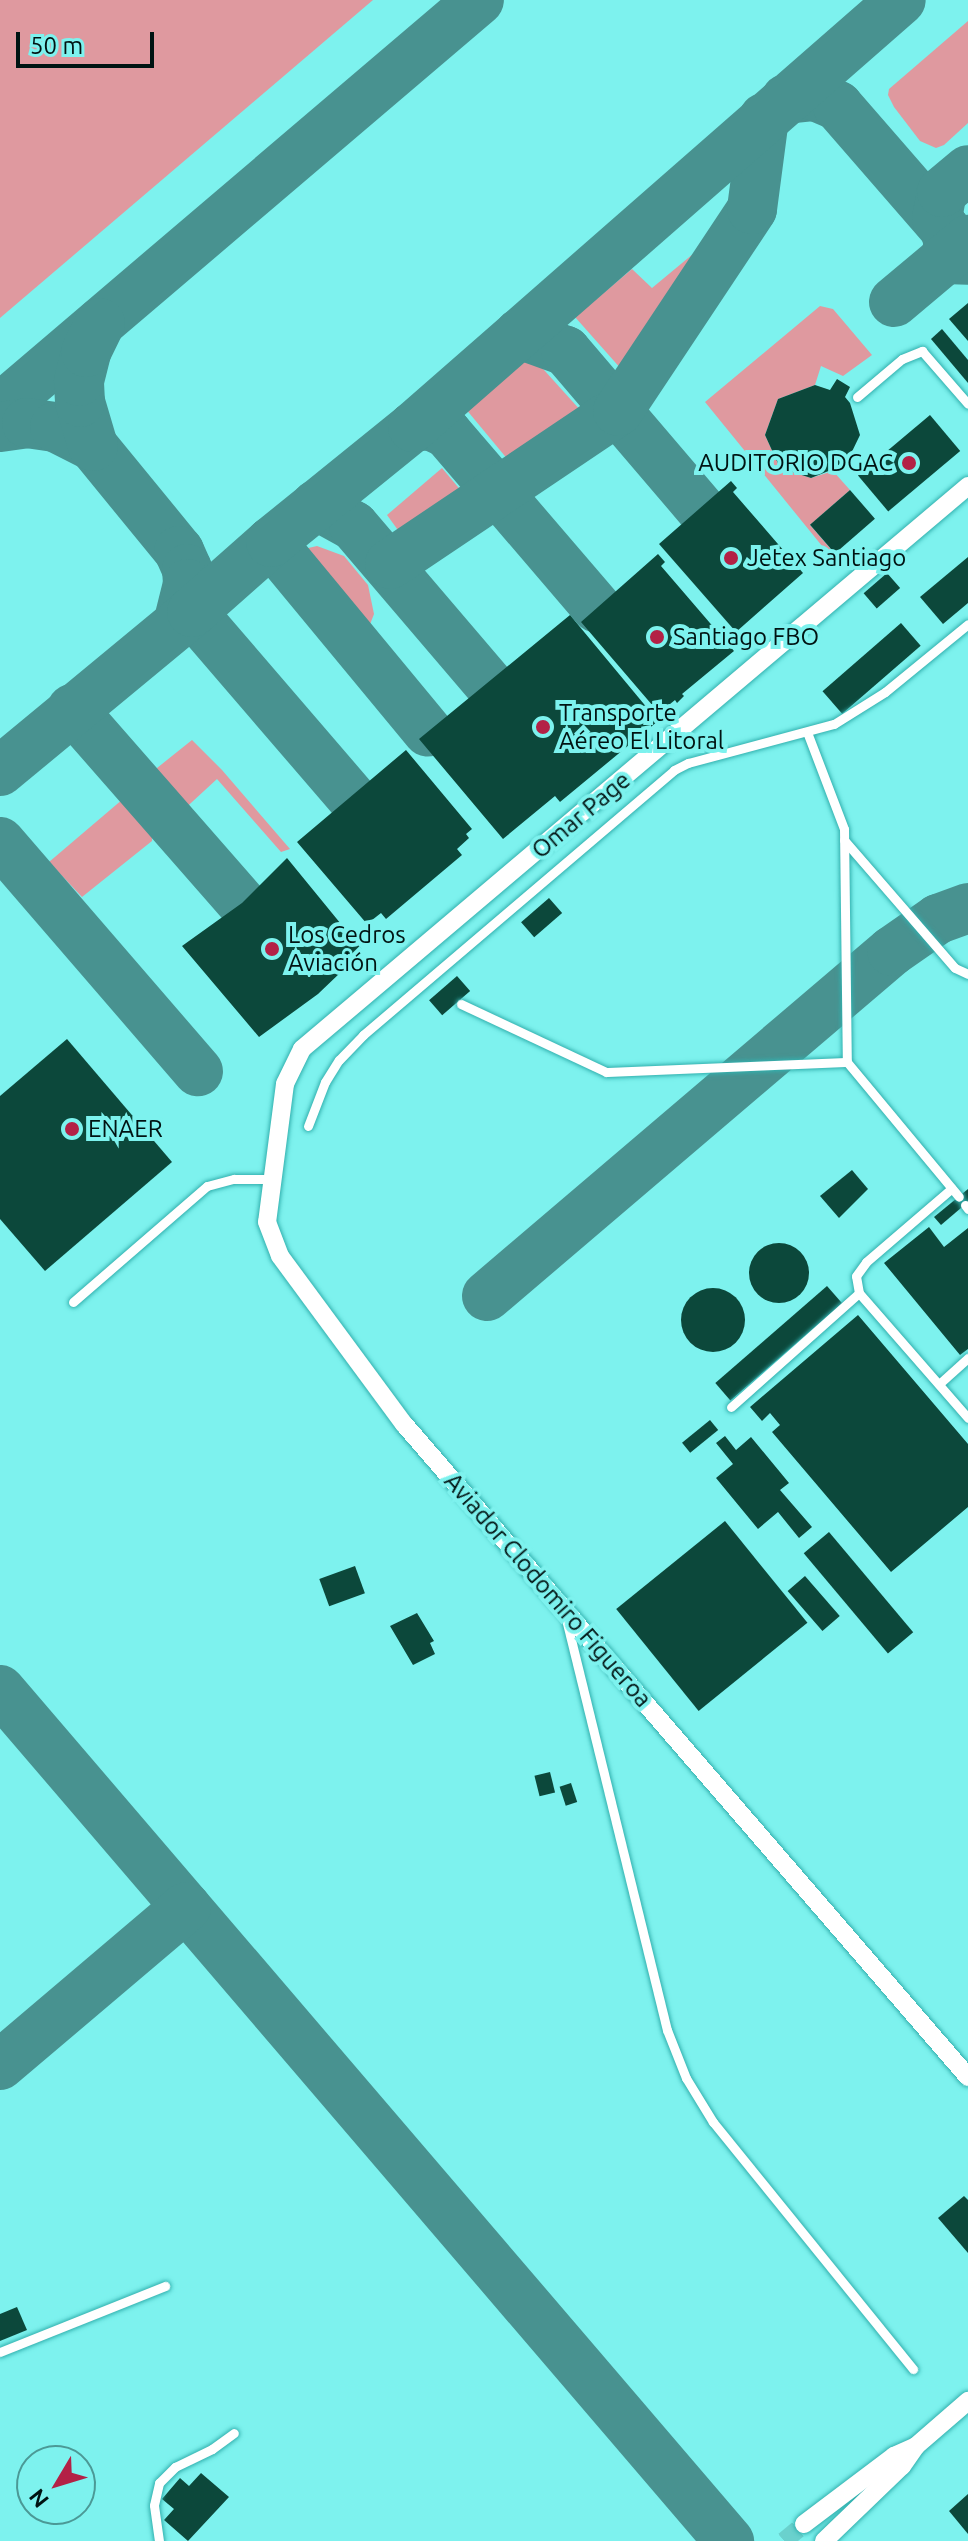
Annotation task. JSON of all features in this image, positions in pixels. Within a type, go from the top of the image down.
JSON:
[{"type":"street","name":"Omar Page","points":[[302,1049],[968,486]]},
{"type":"street","name":"Aviador Clodomiro Figueroa","points":[[302,1049],[285,1084],[271,1179],[267,1222],[280,1256],[404,1424],[968,2077]]},
{"type":"street","points":[[824,2541],[902,2466],[916,2446],[968,2401]]},
{"type":"street","points":[[804,2524],[894,2456],[916,2446]]},
{"type":"lane","points":[[857,397],[902,359],[922,351],[968,404]]},
{"type":"lane","points":[[308,1126],[325,1082],[339,1060],[363,1035],[674,770],[688,763],[807,732],[852,715],[968,624]]},
{"type":"lane","points":[[807,732],[844,829],[847,1062],[961,1200],[866,1262],[856,1276],[859,1293],[968,1418]]},
{"type":"lane","points":[[844,840],[955,968],[968,974]]},
{"type":"lane","points":[[461,1004],[606,1072],[847,1062]]},
{"type":"lane","points":[[73,1302],[207,1186],[234,1179],[271,1179]]},
{"type":"lane","points":[[731,1407],[859,1293]]},
{"type":"lane","points":[[939,1384],[968,1358]]},
{"type":"lane","points":[[564,1609],[667,2030],[686,2078],[713,2122],[913,2369]]},
{"type":"lane","points":[[0,2352],[165,2286]]},
{"type":"lane","points":[[159,2541],[154,2505],[159,2483],[175,2467],[212,2449],[234,2433]]},
{"type":"shaded area","points":[[0,0],[373,0],[0,318]]},
{"type":"shaded area","points":[[968,21],[968,123],[944,145],[936,148],[920,141],[894,107],[888,95],[889,89]]},
{"type":"shaded area","points":[[705,244],[691,270],[622,370],[575,317],[632,269],[652,288]]},
{"type":"shaded area","points":[[820,306],[833,309],[872,355],[843,376],[821,366],[815,385],[778,399],[765,435],[780,468],[811,478],[833,471],[850,490],[810,525],[835,554],[831,557],[705,402]]},
{"type":"shaded area","points":[[526,357],[535,360],[582,412],[509,461],[465,408]]},
{"type":"shaded area","points":[[442,468],[463,493],[403,537],[387,515]]},
{"type":"shaded area","points":[[317,546],[344,556],[368,585],[374,614],[369,627],[304,549]]},
{"type":"shaded area","points":[[192,740],[290,849],[281,852],[217,779],[179,814],[147,776]]},
{"type":"shaded area","points":[[123,799],[152,834],[152,841],[82,897],[49,862]]},
{"type":"building","points":[[968,303],[968,341],[949,319]]},
{"type":"building","points":[[942,329],[968,360],[968,383],[931,339]]},
{"type":"building","points":[[837,379],[850,387],[845,397],[850,403],[860,435],[846,464],[811,478],[780,468],[765,435],[778,399],[815,385],[830,390]]},
{"type":"building","name":"AUDITORIO DGAC","points":[[930,415],[960,451],[888,511],[858,475]]},
{"type":"building","name":"Jetex Santiago","points":[[731,481],[737,488],[733,492],[803,573],[736,632],[659,544]]},
{"type":"building","points":[[850,490],[875,519],[835,553],[810,525]]},
{"type":"building","name":"Santiago FBO","points":[[658,554],[665,562],[661,566],[734,651],[682,694],[684,696],[677,703],[675,700],[659,713],[581,622]]},
{"type":"building","points":[[968,557],[968,603],[943,624],[920,597]]},
{"type":"building","points":[[887,573],[900,588],[877,608],[864,593]]},
{"type":"building","name":"Transporte Aéreo El Litoral","points":[[570,615],[658,721],[560,802],[555,796],[503,839],[419,739]]},
{"type":"building","points":[[901,623],[921,646],[842,714],[823,691]]},
{"type":"building","points":[[406,750],[472,829],[466,834],[469,838],[457,849],[462,855],[386,919],[381,913],[367,924],[297,842]]},
{"type":"building","name":"Los Cedros Aviación","points":[[287,858],[363,951],[318,994],[259,1037],[182,946],[242,903]]},
{"type":"building","points":[[549,898],[562,913],[534,937],[521,922]]},
{"type":"building","points":[[457,976],[470,991],[442,1015],[429,1000]]},
{"type":"building","name":"ENAER","points":[[67,1039],[172,1162],[45,1271],[0,1219],[0,1096]]},
{"type":"building","points":[[852,1170],[868,1189],[839,1218],[820,1196]]},
{"type":"building","points":[[968,1189],[968,1202],[941,1225],[934,1217]]},
{"type":"building","points":[[929,1227],[944,1247],[968,1228],[968,1349],[960,1355],[884,1263]]},
{"type":"building","points":[[779,1243],[790,1245],[800,1252],[807,1262],[807,1284],[800,1294],[790,1301],[779,1303],[768,1301],[758,1294],[751,1284],[749,1273],[751,1262],[758,1252],[768,1245]]},
{"type":"building","points":[[827,1286],[842,1303],[730,1400],[715,1383]]},
{"type":"building","points":[[707,1288],[719,1288],[736,1297],[743,1308],[743,1332],[736,1343],[719,1352],[707,1352],[695,1347],[686,1338],[681,1326],[681,1314],[686,1302],[695,1293]]},
{"type":"building","points":[[858,1315],[968,1444],[968,1507],[891,1572],[772,1432],[780,1425],[770,1413],[762,1421],[750,1407]]},
{"type":"building","points":[[710,1420],[718,1430],[690,1453],[682,1443]]},
{"type":"building","points":[[725,1436],[736,1450],[751,1437],[789,1483],[780,1490],[812,1527],[799,1538],[778,1512],[758,1529],[716,1478],[733,1464],[716,1443]]},
{"type":"building","points":[[725,1521],[807,1623],[699,1711],[616,1609]]},
{"type":"building","points":[[829,1532],[913,1632],[888,1654],[804,1553]]},
{"type":"building","points":[[355,1566],[365,1593],[329,1606],[319,1579]]},
{"type":"building","points":[[805,1576],[840,1616],[822,1631],[788,1591]]},
{"type":"building","points":[[417,1613],[434,1641],[430,1643],[435,1654],[413,1665],[390,1626]]},
{"type":"building","points":[[550,1772],[555,1792],[540,1796],[534,1776]]},
{"type":"building","points":[[571,1783],[577,1802],[566,1806],[560,1787]]},
{"type":"building","points":[[964,2196],[968,2200],[968,2253],[938,2218]]},
{"type":"building","points":[[17,2307],[27,2330],[0,2341],[0,2314]]},
{"type":"building","points":[[201,2473],[229,2497],[188,2541],[164,2520],[174,2509],[162,2499],[180,2478],[189,2486]]},
{"type":"building","points":[[968,2494],[968,2534],[949,2511]]},
{"type":"taxiway","points":[[0,408],[479,0]]},
{"type":"taxiway","points":[[0,771],[192,612],[271,542],[413,427],[901,0]]},
{"type":"taxiway","points":[[786,99],[815,96],[838,106],[945,229],[949,244],[945,259],[968,260]]},
{"type":"taxiway","points":[[390,564],[618,411],[752,209],[764,118]]},
{"type":"taxiway","points":[[937,219],[942,192],[968,170]]},
{"type":"taxiway","points":[[894,302],[968,240]]},
{"type":"taxiway","points":[[93,446],[80,402],[79,381],[86,352],[100,323]]},
{"type":"taxiway","points":[[519,334],[566,351],[700,508]]},
{"type":"taxiway","points":[[0,427],[27,423],[55,427],[93,446],[179,551],[187,569],[188,584],[178,624]]},
{"type":"taxiway","points":[[413,427],[430,425],[447,433],[597,608]]},
{"type":"taxiway","points":[[316,505],[354,526],[488,683]]},
{"type":"taxiway","points":[[271,542],[428,732]]},
{"type":"taxiway","points":[[192,612],[351,797]]},
{"type":"taxiway","points":[[72,709],[242,903]]},
{"type":"taxiway","points":[[0,842],[198,1071]]},
{"type":"taxiway","points":[[487,1296],[892,951],[938,919],[968,908]]},
{"type":"taxiway","points":[[0,1690],[729,2541]]},
{"type":"taxiway","points":[[0,2065],[186,1907]]},
{"type":"tunnel","points":[[784,2541],[804,2524]]},
{"type":"place","name":"AUDITORIO DGAC","points":[[909,463]]},
{"type":"place","name":"Jetex Santiago","points":[[731,558]]},
{"type":"place","name":"Santiago FBO","points":[[657,637]]},
{"type":"place","name":"Transporte Aéreo El Litoral","points":[[543,727]]},
{"type":"place","name":"Los Cedros Aviación","points":[[272,949]]},
{"type":"place","name":"ENAER","points":[[72,1129]]}]
